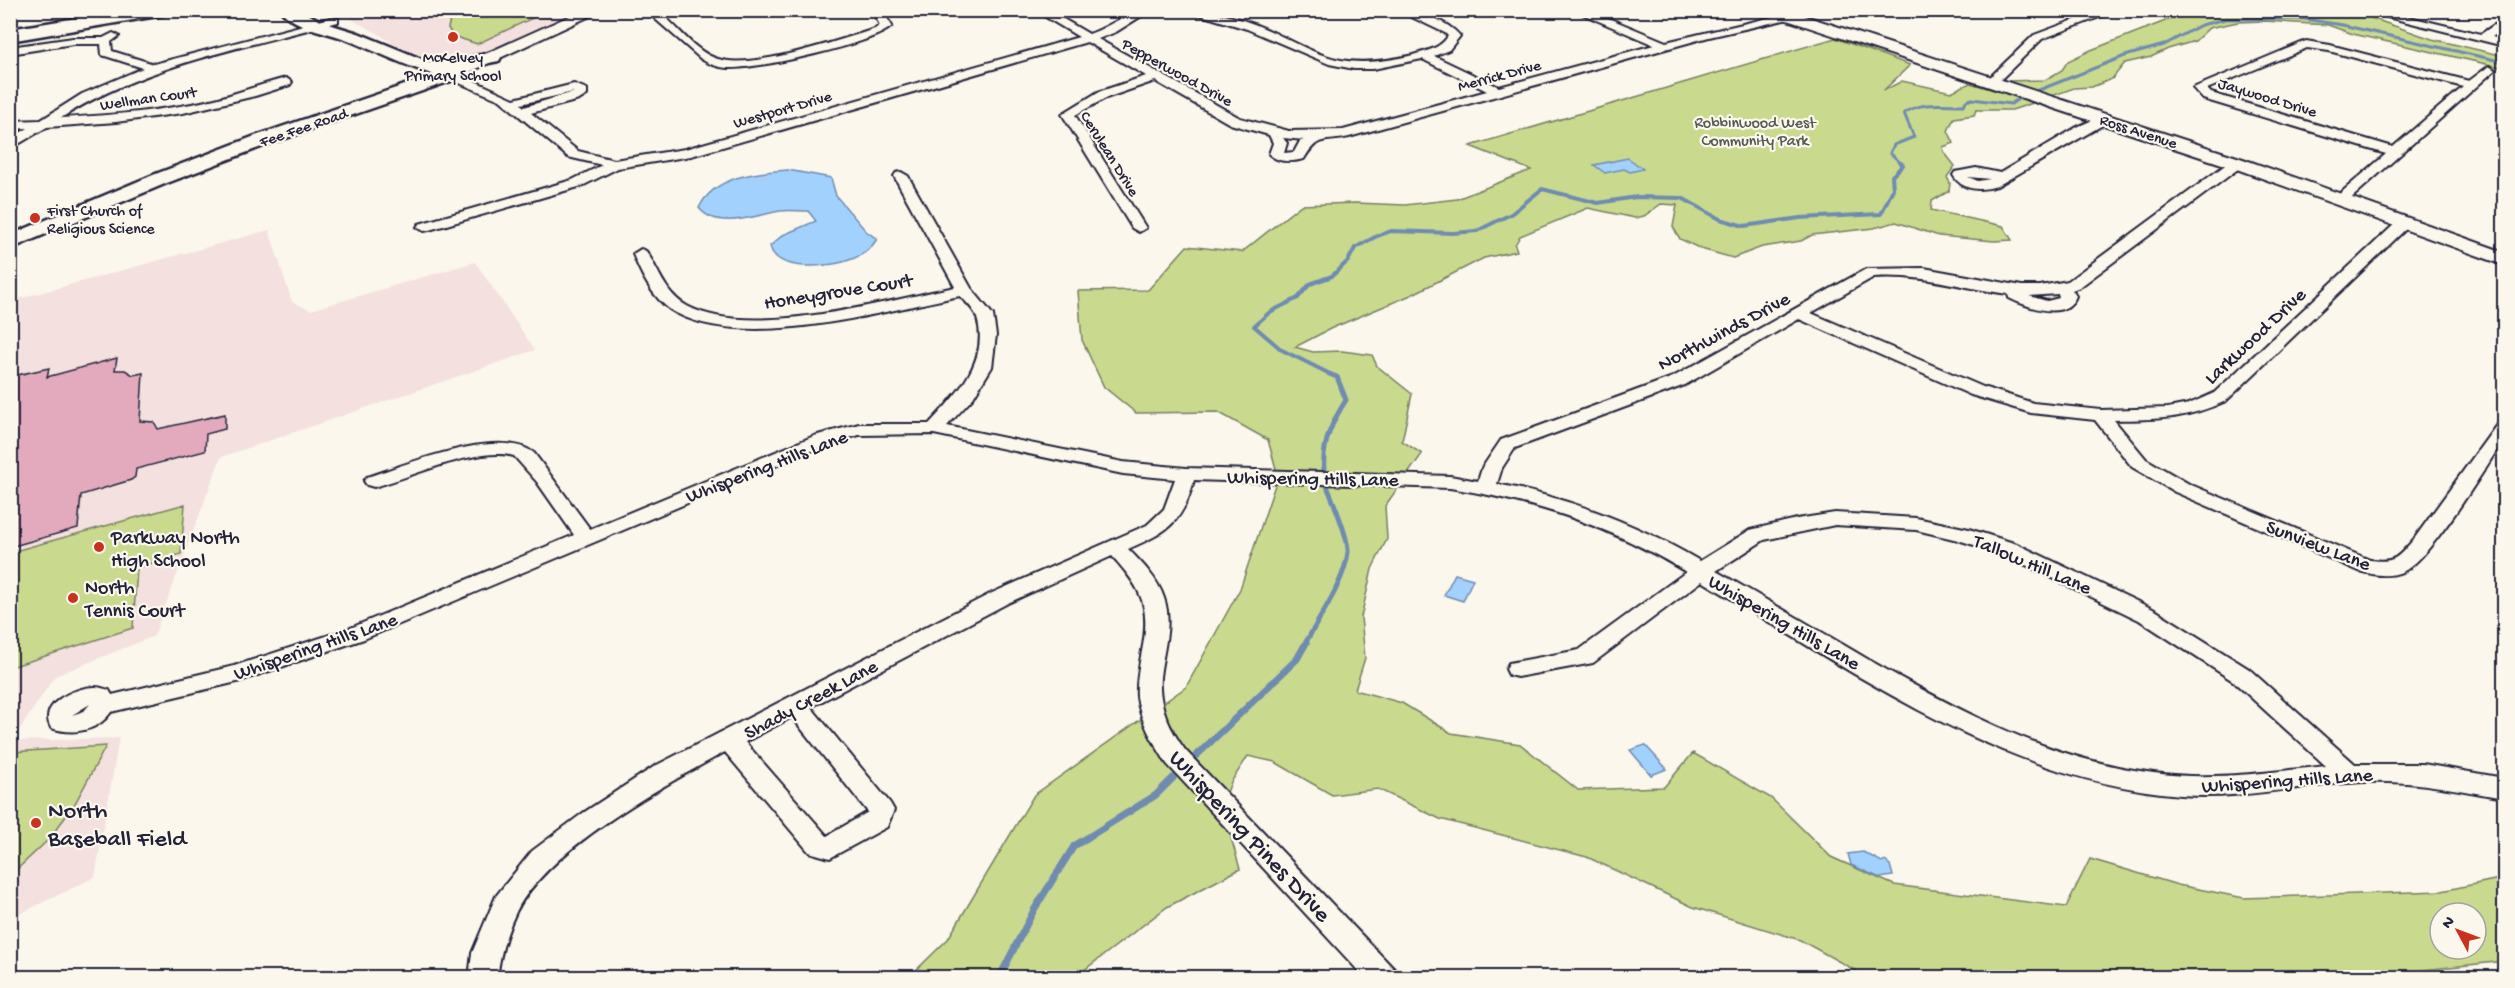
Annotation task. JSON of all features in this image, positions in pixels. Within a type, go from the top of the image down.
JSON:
[{"type":"highway","points":[[10,20],[67,10]]},
{"type":"highway","points":[[10,35],[163,10]]},
{"type":"main road","points":[[288,10],[334,20],[352,36]]},
{"type":"main road","points":[[317,18],[379,50],[451,75]]},
{"type":"main road","points":[[353,108],[398,84],[402,78],[400,70],[376,57],[379,50]]},
{"type":"main road","points":[[421,65],[463,64],[493,57]]},
{"type":"main road","points":[[400,92],[418,76],[421,65]]},
{"type":"main road","name":"Fee Fee Road","points":[[10,243],[160,179],[353,108],[451,75]]},
{"type":"street","name":"Fee Fee Road","points":[[451,75],[596,10]]},
{"type":"street","points":[[650,10],[660,17],[679,38],[713,62],[724,65],[756,63],[884,28],[886,26],[876,10]]},
{"type":"street","name":"Pepperwood Drive","points":[[1040,10],[1085,38],[1235,121],[1274,133],[1297,136]]},
{"type":"street","name":"Westport Drive","points":[[424,227],[577,183],[614,164],[686,153],[1112,30],[1146,10]]},
{"type":"street","points":[[1189,10],[1257,29],[1325,59],[1344,64],[1386,65],[1424,56],[1447,47],[1454,36],[1444,28],[1402,10]]},
{"type":"street","points":[[1578,10],[1664,45]]},
{"type":"street","name":"Merrick Drive","points":[[1707,34],[1716,27],[1757,10]]},
{"type":"street","name":"Ross Avenue","points":[[1771,10],[1794,13],[1991,82],[2237,163],[2505,259]]},
{"type":"street","points":[[1991,82],[2038,37],[2114,10]]},
{"type":"street","points":[[2365,11],[2505,43]]},
{"type":"street","name":"Merrick Drive","points":[[1297,136],[1320,137],[1344,134],[1664,45],[1794,13]]},
{"type":"street","points":[[10,145],[42,123],[86,98],[154,68],[317,18]]},
{"type":"street","points":[[2483,38],[2505,24]]},
{"type":"street","points":[[10,51],[73,40],[105,41],[116,34]]},
{"type":"street","points":[[105,41],[106,53],[154,68]]},
{"type":"street","name":"Jaywood Drive","points":[[2395,152],[2207,96],[2199,88],[2306,44],[2330,48],[2471,85]]},
{"type":"street","points":[[1424,56],[1497,92]]},
{"type":"street","points":[[724,65],[733,72],[751,68],[756,63]]},
{"type":"street","points":[[2341,200],[2489,70]]},
{"type":"street","points":[[451,75],[487,88],[516,107],[573,154],[614,164]]},
{"type":"street","name":"Cerulean Drive","points":[[1139,228],[1068,114],[1102,95],[1154,77]]},
{"type":"street","name":"Wellman Court","points":[[10,124],[118,120],[156,115],[210,105],[286,82]]},
{"type":"street","points":[[2002,178],[2104,119]]},
{"type":"street","points":[[1274,133],[1280,143],[1276,154],[1291,158],[1299,156],[1305,144],[1320,137]]},
{"type":"street","name":"Northwinds Drive","points":[[1486,487],[1492,468],[1508,444],[1678,381],[1871,272],[1923,273],[2005,289],[2062,288],[2079,281],[2237,163]]},
{"type":"street","points":[[901,176],[964,290],[985,315],[988,335],[983,367],[967,394],[934,429]]},
{"type":"street","name":"Larkwood Drive","points":[[1798,313],[1977,391],[2031,408],[2101,415],[2193,410],[2212,402],[2243,377],[2404,223]]},
{"type":"street","name":"Honeygrove Court","points":[[641,254],[647,270],[669,300],[696,315],[733,323],[780,323],[964,290]]},
{"type":"street","name":"Sunview Lane","points":[[2101,415],[2139,463],[2182,488],[2356,562],[2384,568],[2399,566],[2419,546],[2505,427]]},
{"type":"street","name":"Whispering Hills Lane","points":[[104,705],[237,674],[367,630],[585,537],[822,440],[859,430],[934,429],[1101,464],[1186,474],[1413,479],[1486,487],[1553,502],[1654,543],[1953,719],[2010,746],[2078,770],[2154,783],[2220,787],[2351,774],[2396,772],[2454,777],[2505,788]]},
{"type":"street","points":[[374,481],[476,450],[502,447],[522,452],[536,467],[585,537]]},
{"type":"street","name":"Shady Creek Lane","points":[[483,978],[486,953],[506,904],[541,859],[592,820],[664,773],[1000,598],[1154,530],[1169,518],[1177,506],[1186,474]]},
{"type":"street","name":"Tallow Hill Lane","points":[[1517,669],[1585,657],[1701,571],[1757,535],[1835,519],[1916,524],[1989,543],[2063,573],[2147,615],[2196,644],[2241,675],[2351,774]]},
{"type":"street","name":"Whispering Pines Drive","points":[[1115,547],[1144,580],[1154,599],[1158,621],[1148,678],[1149,706],[1159,732],[1176,757],[1384,978]]},
{"type":"street","points":[[729,740],[818,845],[830,847],[878,820],[882,810],[796,705]]},
{"type":"shaded area","name":"McKelvey Primary School","points":[[336,11],[582,11],[486,54],[467,59],[438,61],[397,47],[379,34]]},
{"type":"shaded area","name":"Parkway North High School","points":[[269,230],[292,302],[311,310],[475,262],[535,350],[221,457],[154,636],[55,676],[12,741],[119,738],[95,877],[11,918],[11,301]]},
{"type":"green space","points":[[463,11],[506,11],[539,15],[477,44],[453,36],[448,28],[450,20]]},
{"type":"green space","points":[[2191,11],[2351,11],[2432,39],[2504,56],[2504,68],[2353,34],[2328,25],[2265,21],[2238,22],[2209,28],[2195,41],[2151,57],[2125,63],[2112,79],[2092,87],[2074,88],[2049,97],[2007,81],[2045,80],[2062,70],[2068,61],[2091,50]]},
{"type":"green space","name":"Robbinwood West Community Park","points":[[1835,38],[1910,65],[1883,91],[1902,81],[1951,92],[1970,83],[2036,102],[2012,110],[1976,110],[1974,115],[1954,118],[1948,131],[1954,143],[1943,147],[1944,152],[1955,166],[1947,177],[1950,183],[1949,191],[1932,201],[1931,210],[2003,226],[2012,240],[1994,241],[1939,236],[1896,222],[1874,228],[1812,235],[1801,241],[1762,247],[1733,258],[1701,249],[1680,239],[1673,227],[1677,205],[1661,204],[1644,216],[1635,218],[1588,208],[1520,236],[1515,245],[1517,251],[1484,258],[1411,295],[1332,328],[1295,347],[1313,352],[1342,351],[1372,355],[1377,366],[1412,394],[1402,441],[1422,454],[1385,506],[1387,539],[1372,569],[1361,617],[1365,658],[1355,690],[1402,703],[1451,733],[1520,744],[1578,790],[1664,787],[1693,753],[1771,798],[1831,857],[1894,885],[2066,907],[2090,859],[2178,885],[2244,898],[2442,891],[2504,878],[2504,961],[2351,978],[1867,977],[1800,940],[1693,907],[1587,857],[1440,819],[1378,789],[1332,795],[1275,762],[1248,756],[1231,782],[1222,806],[1240,869],[1167,907],[1075,977],[908,978],[948,939],[1034,795],[1186,687],[1240,589],[1278,476],[1268,440],[1218,412],[1136,413],[1104,387],[1082,340],[1078,291],[1148,290],[1187,246],[1242,252],[1301,205],[1355,203],[1405,205],[1457,199],[1531,170],[1470,146]]},
{"type":"green space","name":"North Tennis Court","points":[[185,504],[181,554],[137,568],[133,628],[11,667],[11,552]]},
{"type":"green space","name":"North Baseball Field","points":[[106,746],[73,807],[48,840],[11,875],[11,752]]},
{"type":"water","points":[[1628,158],[1643,169],[1630,172],[1624,169],[1605,173],[1594,165]]},
{"type":"water","points":[[788,170],[831,178],[836,196],[866,231],[877,239],[872,246],[860,256],[843,262],[819,266],[793,265],[774,255],[770,246],[783,235],[816,221],[808,211],[780,211],[737,220],[726,220],[707,215],[699,208],[706,197],[725,182],[750,174]]},
{"type":"water","points":[[1455,574],[1473,579],[1463,601],[1444,595]]},
{"type":"water","points":[[1645,745],[1667,769],[1651,775],[1630,750]]},
{"type":"water","points":[[1863,852],[1890,865],[1893,876],[1880,878],[1851,865],[1848,854]]},
{"type":"building","name":"Parkway North High School","points":[[117,358],[115,370],[125,370],[133,375],[143,373],[140,421],[154,422],[158,429],[225,414],[225,429],[206,434],[205,451],[136,469],[135,477],[131,480],[81,495],[78,528],[10,547],[10,389],[13,376],[49,368],[47,377]]},
{"type":"waterway","points":[[2034,92],[2125,56],[2164,45],[2201,25],[2226,19],[2304,19],[2342,25],[2504,62]]},
{"type":"waterway","points":[[1903,165],[1890,153],[1894,145],[1914,137],[1904,113],[1925,105],[1964,105],[1966,101],[1972,99],[2011,104],[2023,96]]},
{"type":"waterway","points":[[1332,375],[1282,350],[1254,326],[1270,312],[1298,298],[1310,284],[1332,276],[1348,261],[1355,248],[1391,231],[1453,233],[1477,231],[1511,214],[1542,189],[1598,203],[1636,197],[1682,198],[1720,219],[1744,226],[1800,218],[1881,214],[1893,189],[1892,176],[1903,165]]},
{"type":"waterway","points":[[1324,469],[1329,433],[1346,400],[1337,377],[1329,374]]},
{"type":"waterway","points":[[1305,644],[1337,587],[1348,552],[1343,529],[1327,486]]},
{"type":"waterway","points":[[1196,756],[1297,659],[1306,643]]},
{"type":"waterway","points":[[999,978],[1034,910],[1074,846],[1156,795],[1173,778]]},
{"type":"place","name":"McKelvey Primary School","points":[[453,37]]},
{"type":"place","name":"First Church of Religious Science","points":[[35,218]]},
{"type":"place","name":"Parkway North High School","points":[[99,547]]},
{"type":"place","name":"North Tennis Court","points":[[73,598]]},
{"type":"place","name":"North Baseball Field","points":[[36,823]]}]
